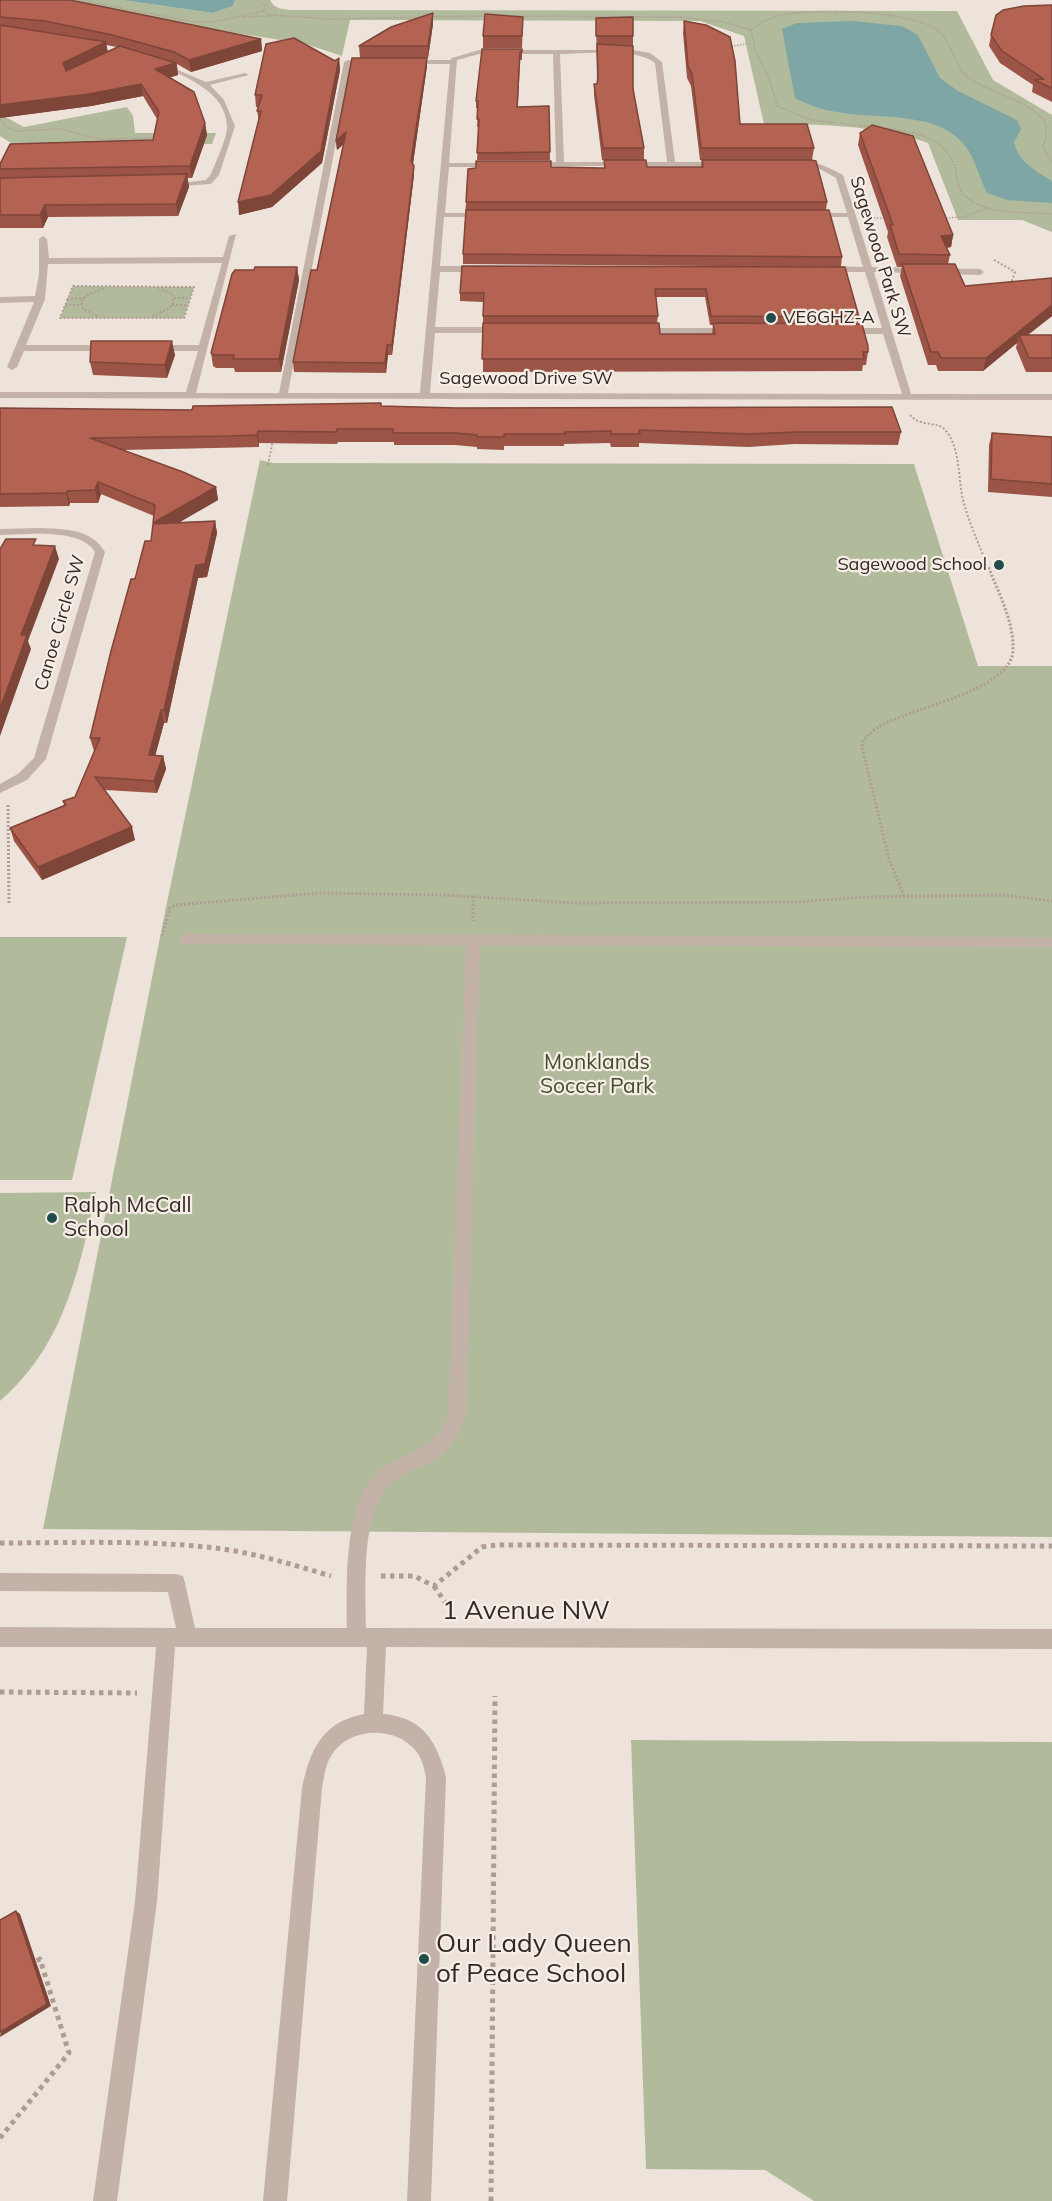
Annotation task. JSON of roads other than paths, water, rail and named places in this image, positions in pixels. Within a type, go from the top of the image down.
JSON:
[{"type":"street","points":[[394,62],[453,62],[460,56],[478,52],[632,52],[655,58],[671,164]]},
{"type":"street","points":[[556,52],[560,164]]},
{"type":"street","points":[[152,62],[192,76],[215,90],[231,126],[215,175],[208,182],[156,185]]},
{"type":"street","points":[[283,396],[348,62],[383,62]]},
{"type":"street","points":[[425,396],[453,62]]},
{"type":"street","points":[[206,84],[245,75]]},
{"type":"street","points":[[525,165],[729,164]]},
{"type":"street","name":"Sagewood Park SW","points":[[787,164],[820,165],[840,177],[905,396]]},
{"type":"street","points":[[445,165],[502,165]]},
{"type":"street","points":[[441,214],[499,214]]},
{"type":"street","points":[[804,215],[851,216]]},
{"type":"street","points":[[190,396],[233,236]]},
{"type":"street","points":[[12,367],[41,299],[46,261],[43,239]]},
{"type":"street","points":[[46,261],[227,260]]},
{"type":"street","points":[[436,269],[496,269]]},
{"type":"street","points":[[818,269],[980,272]]},
{"type":"street","points":[[0,300],[41,299]]},
{"type":"street","points":[[431,330],[515,330]]},
{"type":"street","points":[[634,331],[740,331]]},
{"type":"street","points":[[835,331],[886,331]]},
{"type":"street","points":[[20,348],[123,348]]},
{"type":"street","points":[[146,348],[203,348]]},
{"type":"street","name":"Sagewood Drive SW","points":[[0,395],[1052,397]]},
{"type":"street","name":"Canoe Circle SW","points":[[0,532],[70,533],[92,539],[98,544],[100,552],[40,759],[28,774],[4,788]]},
{"type":"street","points":[[185,939],[1052,942]]},
{"type":"street","points":[[356,1638],[357,1576],[364,1515],[371,1494],[388,1473],[438,1450],[451,1433],[457,1417],[473,940]]},
{"type":"street","points":[[0,1582],[176,1583],[176,1637],[161,1693],[146,1902],[105,2201]]},
{"type":"street","name":"1 Avenue NW","points":[[0,1637],[1052,1639]]},
{"type":"street","points":[[373,1724],[377,1638]]},
{"type":"street","points":[[275,2201],[312,1788],[318,1761],[326,1744],[338,1734],[349,1729],[373,1724],[397,1725],[422,1742],[431,1757],[436,1777],[419,2201]]},
{"type":"water","points":[[122,0],[235,0],[233,6],[213,13]]},
{"type":"water","points":[[852,21],[902,26],[918,35],[940,78],[958,91],[1017,120],[1021,129],[1014,142],[1016,149],[1028,165],[1052,181],[1052,203],[1008,200],[987,193],[966,147],[955,135],[941,127],[909,119],[830,111],[795,98],[782,29],[797,23]]},
{"type":"place","name":"VE6GHZ-A","points":[[771,318]]},
{"type":"place","name":"Sagewood School","points":[[999,565]]},
{"type":"place","name":"Ralph McCall School","points":[[52,1218]]},
{"type":"place","name":"Our Lady Queen of Peace School","points":[[424,1959]]},
{"type":"park label","name":"Monklands Soccer Park","points":[[597,1075]]}]
